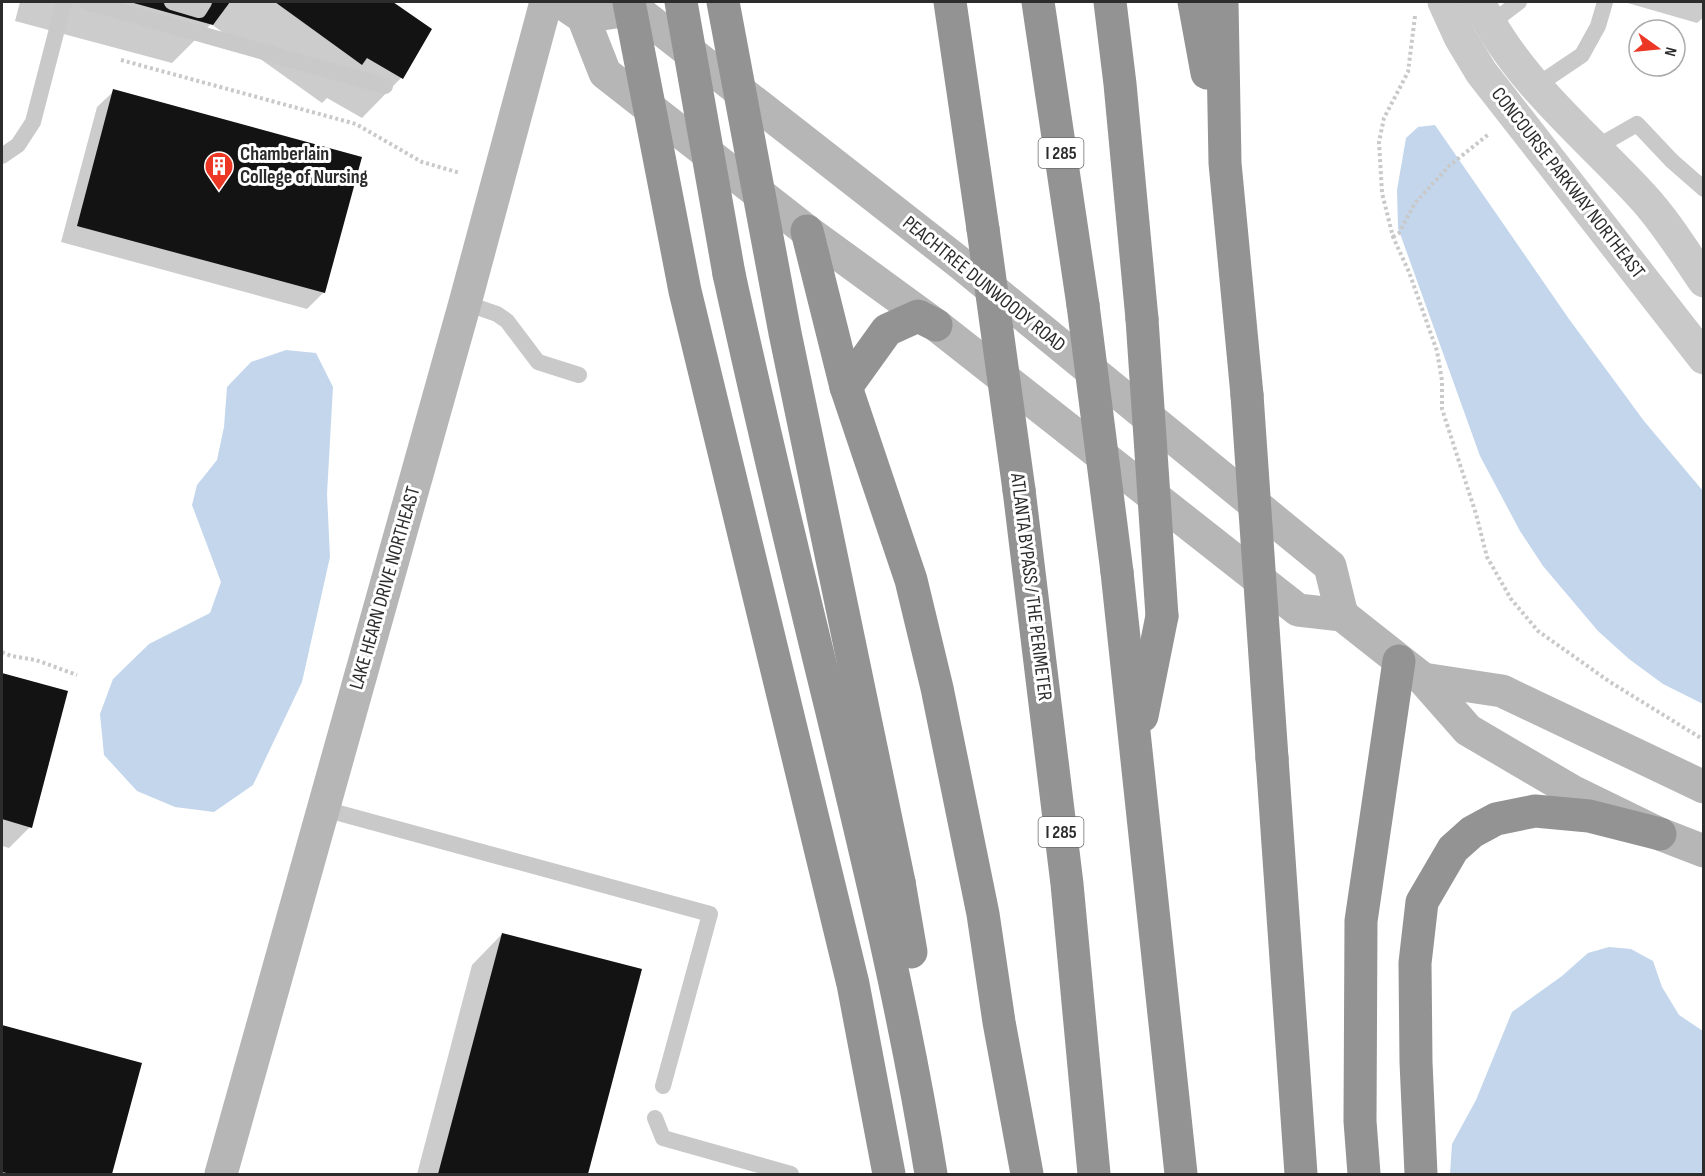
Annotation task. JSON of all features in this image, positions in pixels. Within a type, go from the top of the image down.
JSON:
[{"type":"highway","points":[[629,2],[685,291],[853,984],[889,1174]]},
{"type":"highway","points":[[681,2],[729,274],[766,443],[882,919],[920,1105],[931,1174]]},
{"type":"highway","points":[[723,2],[785,333],[898,882],[948,1174]]},
{"type":"highway","name":"ATLANTA BYPASS / THE PERIMETER","points":[[950,2],[1019,490],[1067,884],[1094,1174]]},
{"type":"highway","name":"I 285","points":[[1038,2],[1083,305],[1117,572],[1181,1174]]},
{"type":"highway","points":[[1110,2],[1142,319],[1162,616],[1135,747]]},
{"type":"highway","points":[[1194,2],[1225,163]]},
{"type":"highway","points":[[1222,2],[1225,163],[1247,395],[1301,1174]]},
{"type":"highway","points":[[807,231],[846,387],[911,580],[937,688],[983,914],[999,1022],[1027,1174]]},
{"type":"highway","points":[[846,387],[887,330],[918,316],[936,325]]},
{"type":"highway","points":[[1364,1174],[1360,1121],[1360,921],[1411,670]]},
{"type":"highway","points":[[1421,1174],[1416,1062],[1415,963],[1422,902],[1453,849],[1472,832],[1496,819],[1535,812],[1589,816],[1660,834]]},
{"type":"main road","name":"LAKE HEARN DRIVE NORTHEAST","points":[[221,1174],[465,303],[546,2]]},
{"type":"main road","name":"PEACHTREE DUNWOODY ROAD","points":[[572,9],[635,9],[932,242],[1330,566],[1342,615],[1298,610],[936,325],[807,231],[605,73],[572,9]]},
{"type":"main road","points":[[1342,615],[1411,670],[1468,730],[1572,791],[1660,834],[1704,850]]},
{"type":"main road","points":[[1411,670],[1502,691],[1704,787]]},
{"type":"street","name":"CONCOURSE PARKWAY NORTHEAST","points":[[1430,8],[1460,37],[1481,72],[1704,358]]},
{"type":"street","name":"CONCOURSE PARKWAY NORTHEAST","points":[[1484,13],[1509,52],[1536,86],[1658,215],[1704,281]]},
{"type":"lane","points":[[2,156],[18,145],[33,122],[64,2]]},
{"type":"lane","points":[[87,2],[385,86]]},
{"type":"lane","points":[[172,2],[199,10],[204,2]]},
{"type":"lane","points":[[1484,13],[1519,2]]},
{"type":"lane","points":[[1536,86],[1582,55],[1598,26],[1605,2]]},
{"type":"lane","points":[[1595,148],[1637,124],[1672,161],[1704,189]]},
{"type":"lane","points":[[465,303],[497,314],[507,321],[538,362],[579,375]]},
{"type":"lane","points":[[324,809],[710,914],[663,1086]]},
{"type":"lane","points":[[655,1118],[663,1138],[791,1174]]},
{"type":"path","points":[[1430,8],[1408,72],[1384,118],[1379,142],[1382,193],[1393,237],[1409,272],[1437,351],[1442,381],[1442,409],[1476,514],[1487,557],[1511,599],[1538,631],[1655,711],[1704,740]]},
{"type":"path","points":[[121,60],[356,124],[422,162],[460,173]]},
{"type":"path","points":[[1393,237],[1399,233],[1415,203],[1449,166],[1484,140],[1495,128]]},
{"type":"path","points":[[2,652],[11,656],[36,660],[77,675]]},
{"type":"water","points":[[1435,125],[1569,319],[1644,421],[1703,491],[1703,704],[1663,684],[1629,659],[1598,631],[1543,566],[1520,531],[1480,456],[1398,228],[1397,190],[1406,138],[1418,127]]},
{"type":"water","points":[[286,350],[316,353],[333,387],[327,494],[330,557],[302,682],[253,785],[214,812],[175,807],[137,791],[104,755],[100,714],[113,679],[149,644],[210,613],[221,582],[192,505],[197,485],[217,460],[224,427],[227,387],[251,362]]},
{"type":"water","points":[[1609,947],[1631,949],[1653,961],[1662,987],[1679,1015],[1703,1031],[1703,1174],[1450,1174],[1452,1144],[1476,1100],[1512,1012],[1562,976],[1588,953]]},
{"type":"building","points":[[130,2],[230,2],[213,25]]},
{"type":"building","points":[[275,2],[393,2],[432,29],[403,79],[367,58],[362,65]]},
{"type":"building","name":"Chamberlain College of Nursing","points":[[113,89],[362,157],[325,293],[77,226]]},
{"type":"building","points":[[2,673],[68,691],[32,828],[2,819]]},
{"type":"building","points":[[502,933],[642,969],[588,1174],[438,1174]]},
{"type":"building","points":[[2,1025],[142,1063],[112,1174],[11,1174],[2,1172]]},
{"type":"place","name":"Chamberlain College of Nursing","points":[[219,192]]}]
